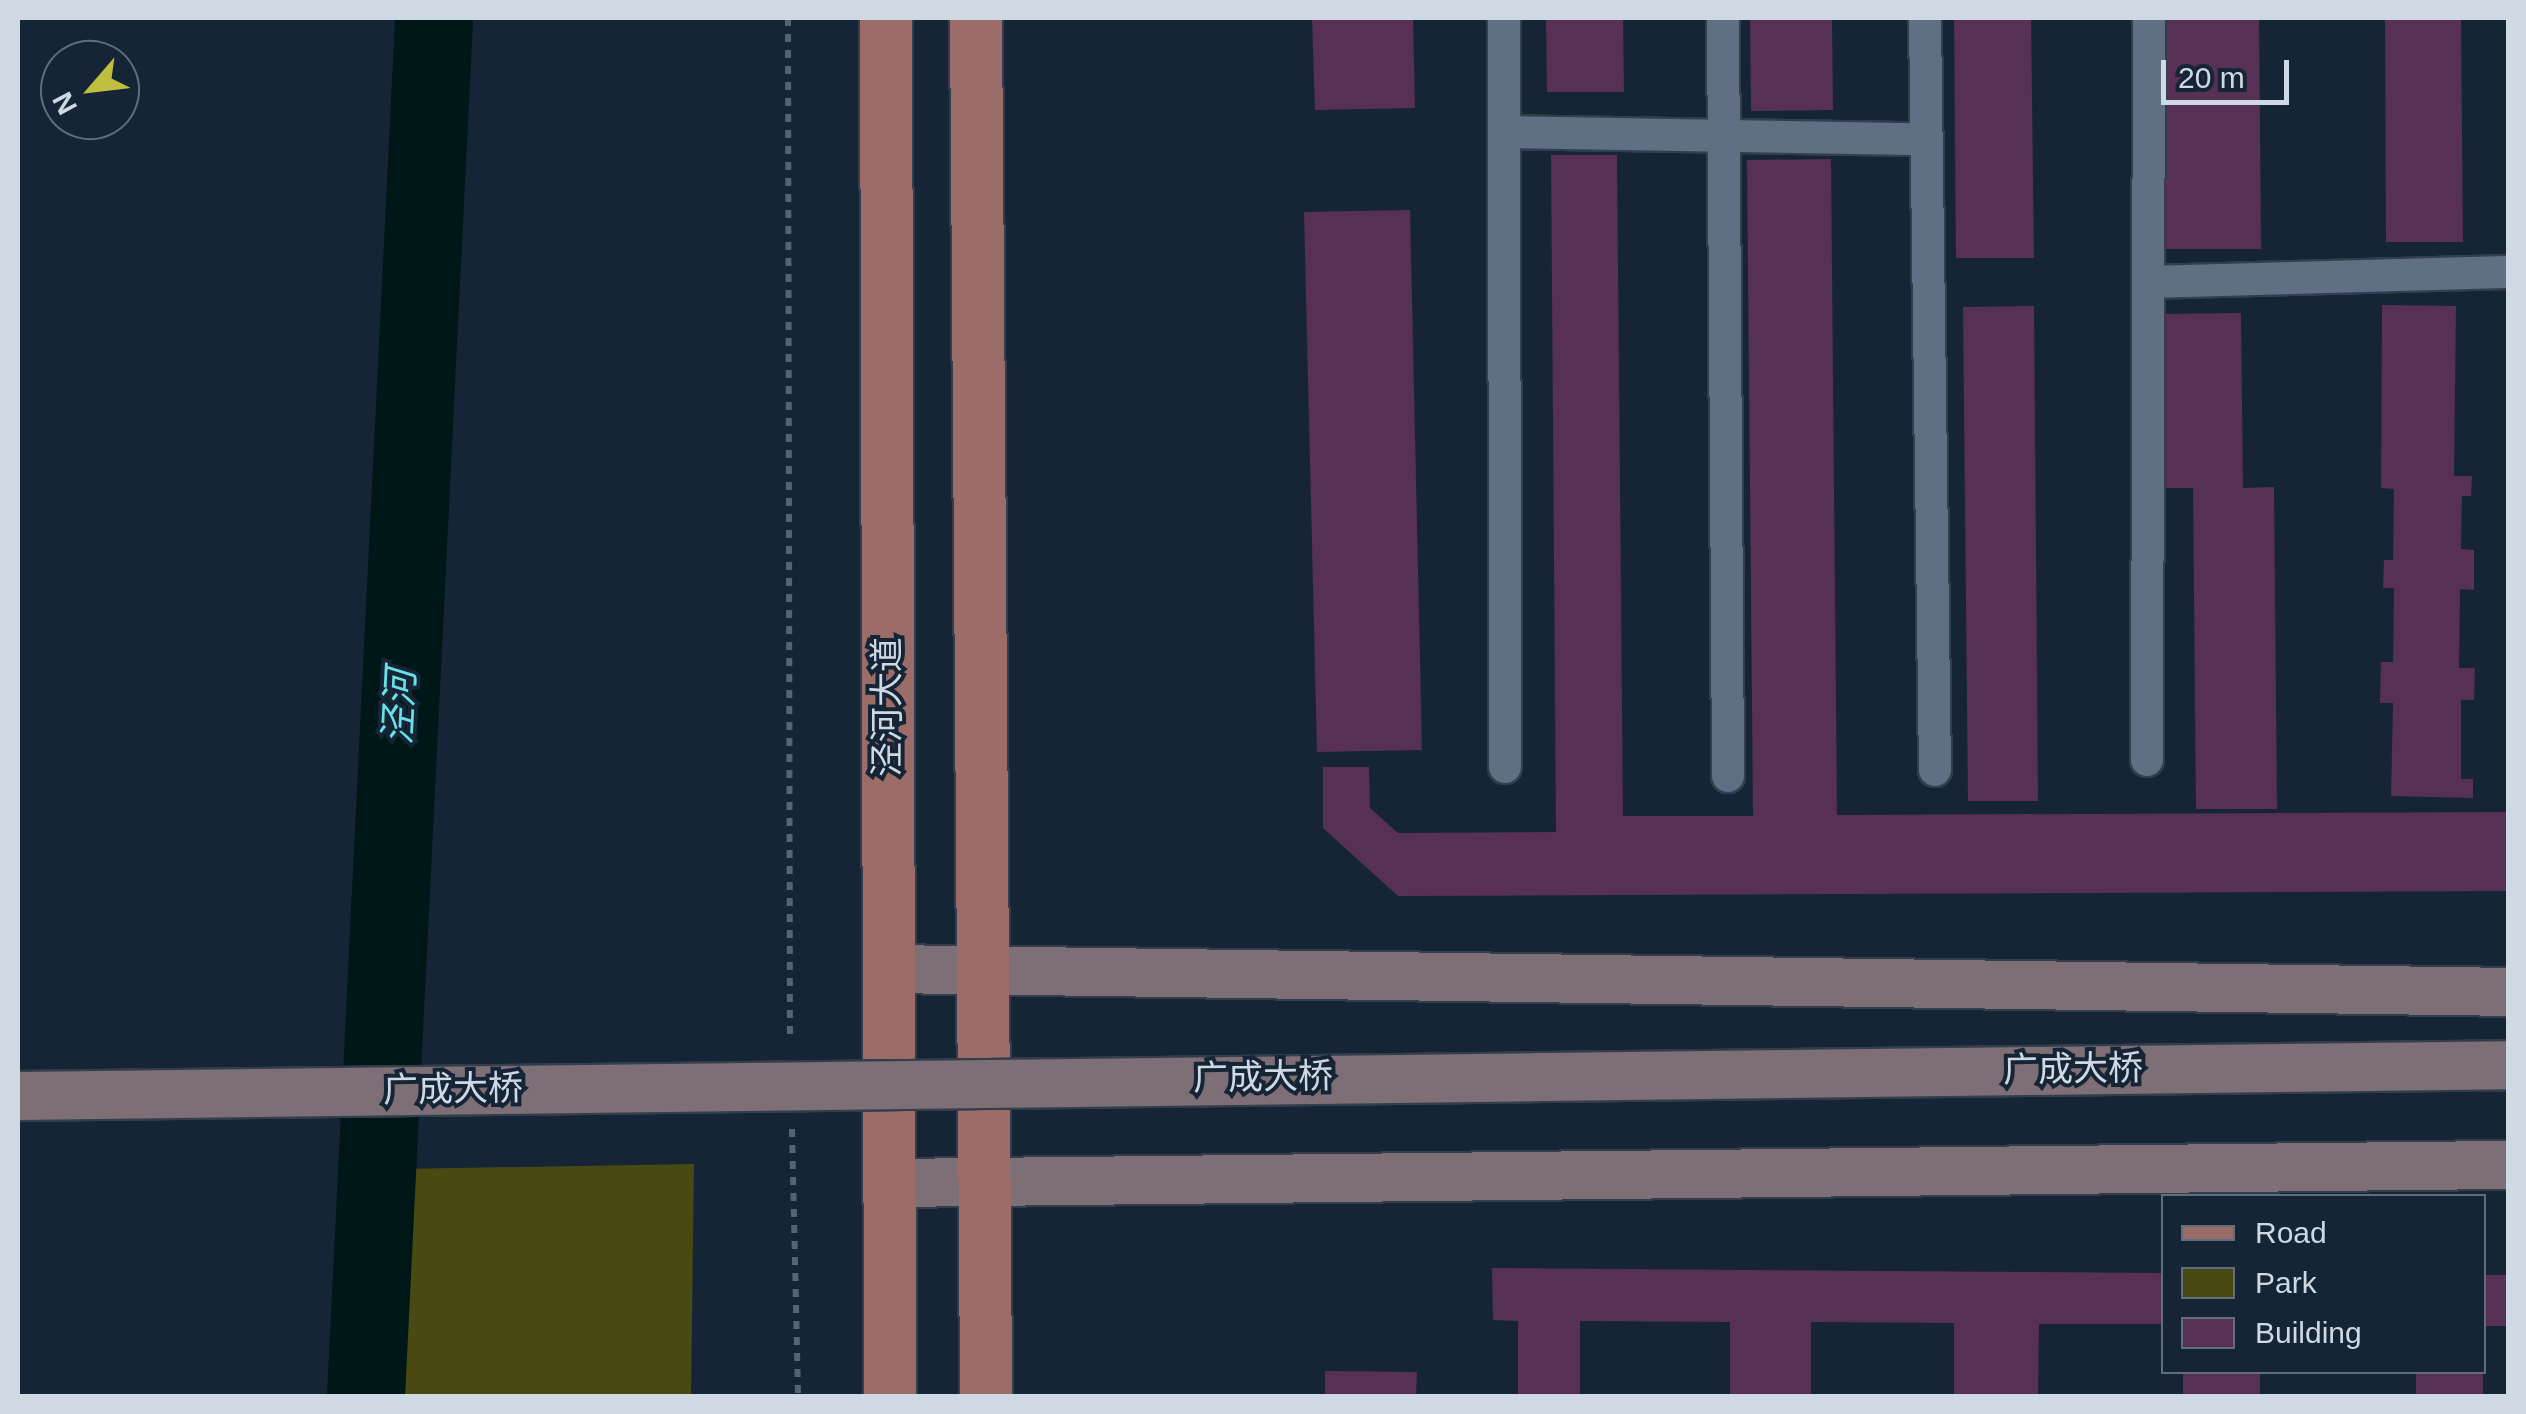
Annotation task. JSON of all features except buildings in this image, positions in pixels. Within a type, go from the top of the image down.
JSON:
[{"type":"main road","name":"泾河大道","points":[[886,18],[890,1396]]},
{"type":"main road","points":[[976,18],[986,1396]]},
{"type":"main road","points":[[888,969],[2508,992]]},
{"type":"main road","name":"广成大桥","points":[[18,1096],[2508,1064]]},
{"type":"main road","points":[[890,1182],[2508,1165]]},
{"type":"street","points":[[1504,18],[1505,767]]},
{"type":"street","points":[[1723,18],[1728,776]]},
{"type":"street","points":[[1924,18],[1935,770]]},
{"type":"street","points":[[2147,760],[2148,18]]},
{"type":"street","points":[[1504,132],[1926,139]]},
{"type":"street","points":[[2148,282],[2508,272]]},
{"type":"path","points":[[788,18],[790,1044]]},
{"type":"path","points":[[792,1122],[798,1396]]},
{"type":"green space","points":[[694,1164],[691,1396],[398,1396],[399,1169]]},
{"type":"waterway","name":"泾河","points":[[366,1396],[434,18]]}]
